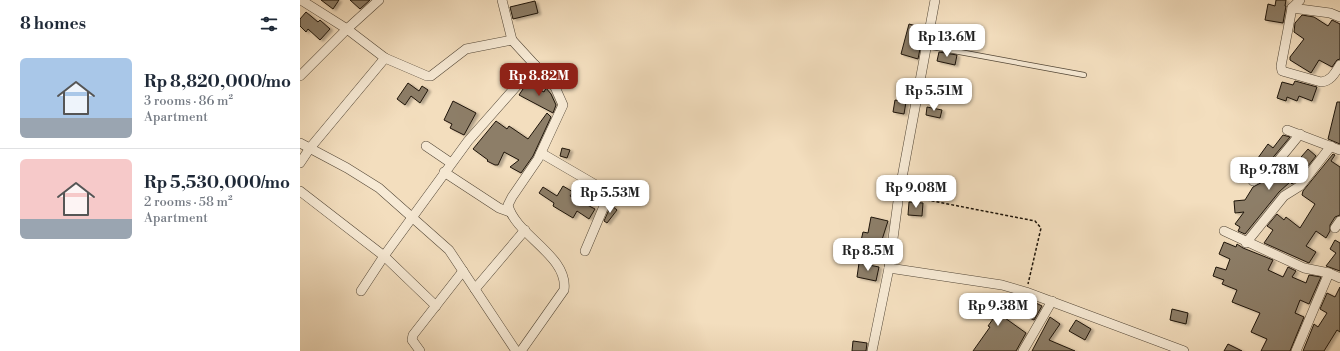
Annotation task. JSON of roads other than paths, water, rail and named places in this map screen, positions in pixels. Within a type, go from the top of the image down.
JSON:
[{"type":"street","points":[[301,0],[347,29],[385,58],[431,76],[466,49],[512,40]]},
{"type":"street","points":[[502,0],[512,40],[555,87],[563,105],[541,152],[508,205],[510,212],[559,268],[566,282],[564,290],[522,351]]},
{"type":"street","points":[[872,351],[889,268],[899,194],[935,0]]},
{"type":"street","points":[[1300,0],[1292,8],[1281,66],[1282,71],[1321,82],[1327,82],[1340,66]]},
{"type":"street","points":[[300,76],[375,1]]},
{"type":"street","points":[[1292,8],[1330,13],[1340,17]]},
{"type":"street","points":[[300,163],[310,148],[385,58]]},
{"type":"street","points":[[361,291],[384,256],[468,140],[535,65]]},
{"type":"street","points":[[1287,130],[1340,150]]},
{"type":"street","points":[[1254,180],[1269,172],[1300,134]]},
{"type":"street","points":[[300,143],[347,168],[378,188],[449,250],[516,351]]},
{"type":"street","points":[[426,146],[451,163]]},
{"type":"street","points":[[1246,242],[1284,196],[1300,186],[1331,146]]},
{"type":"street","points":[[541,152],[602,188],[606,193],[606,199],[585,251]]},
{"type":"street","points":[[444,172],[499,208],[510,212]]},
{"type":"street","points":[[300,191],[384,256],[436,306]]},
{"type":"street","points":[[475,289],[525,230]]},
{"type":"street","points":[[1224,232],[1304,268],[1329,273],[1340,278]]},
{"type":"street","points":[[889,268],[1002,285],[1052,301],[1184,351]]},
{"type":"street","points":[[420,351],[412,340],[413,335],[463,271]]},
{"type":"street","points":[[1296,351],[1329,273]]},
{"type":"street","points":[[1023,351],[1052,301]]},
{"type":"lane","points":[[927,46],[1084,75]]}]
